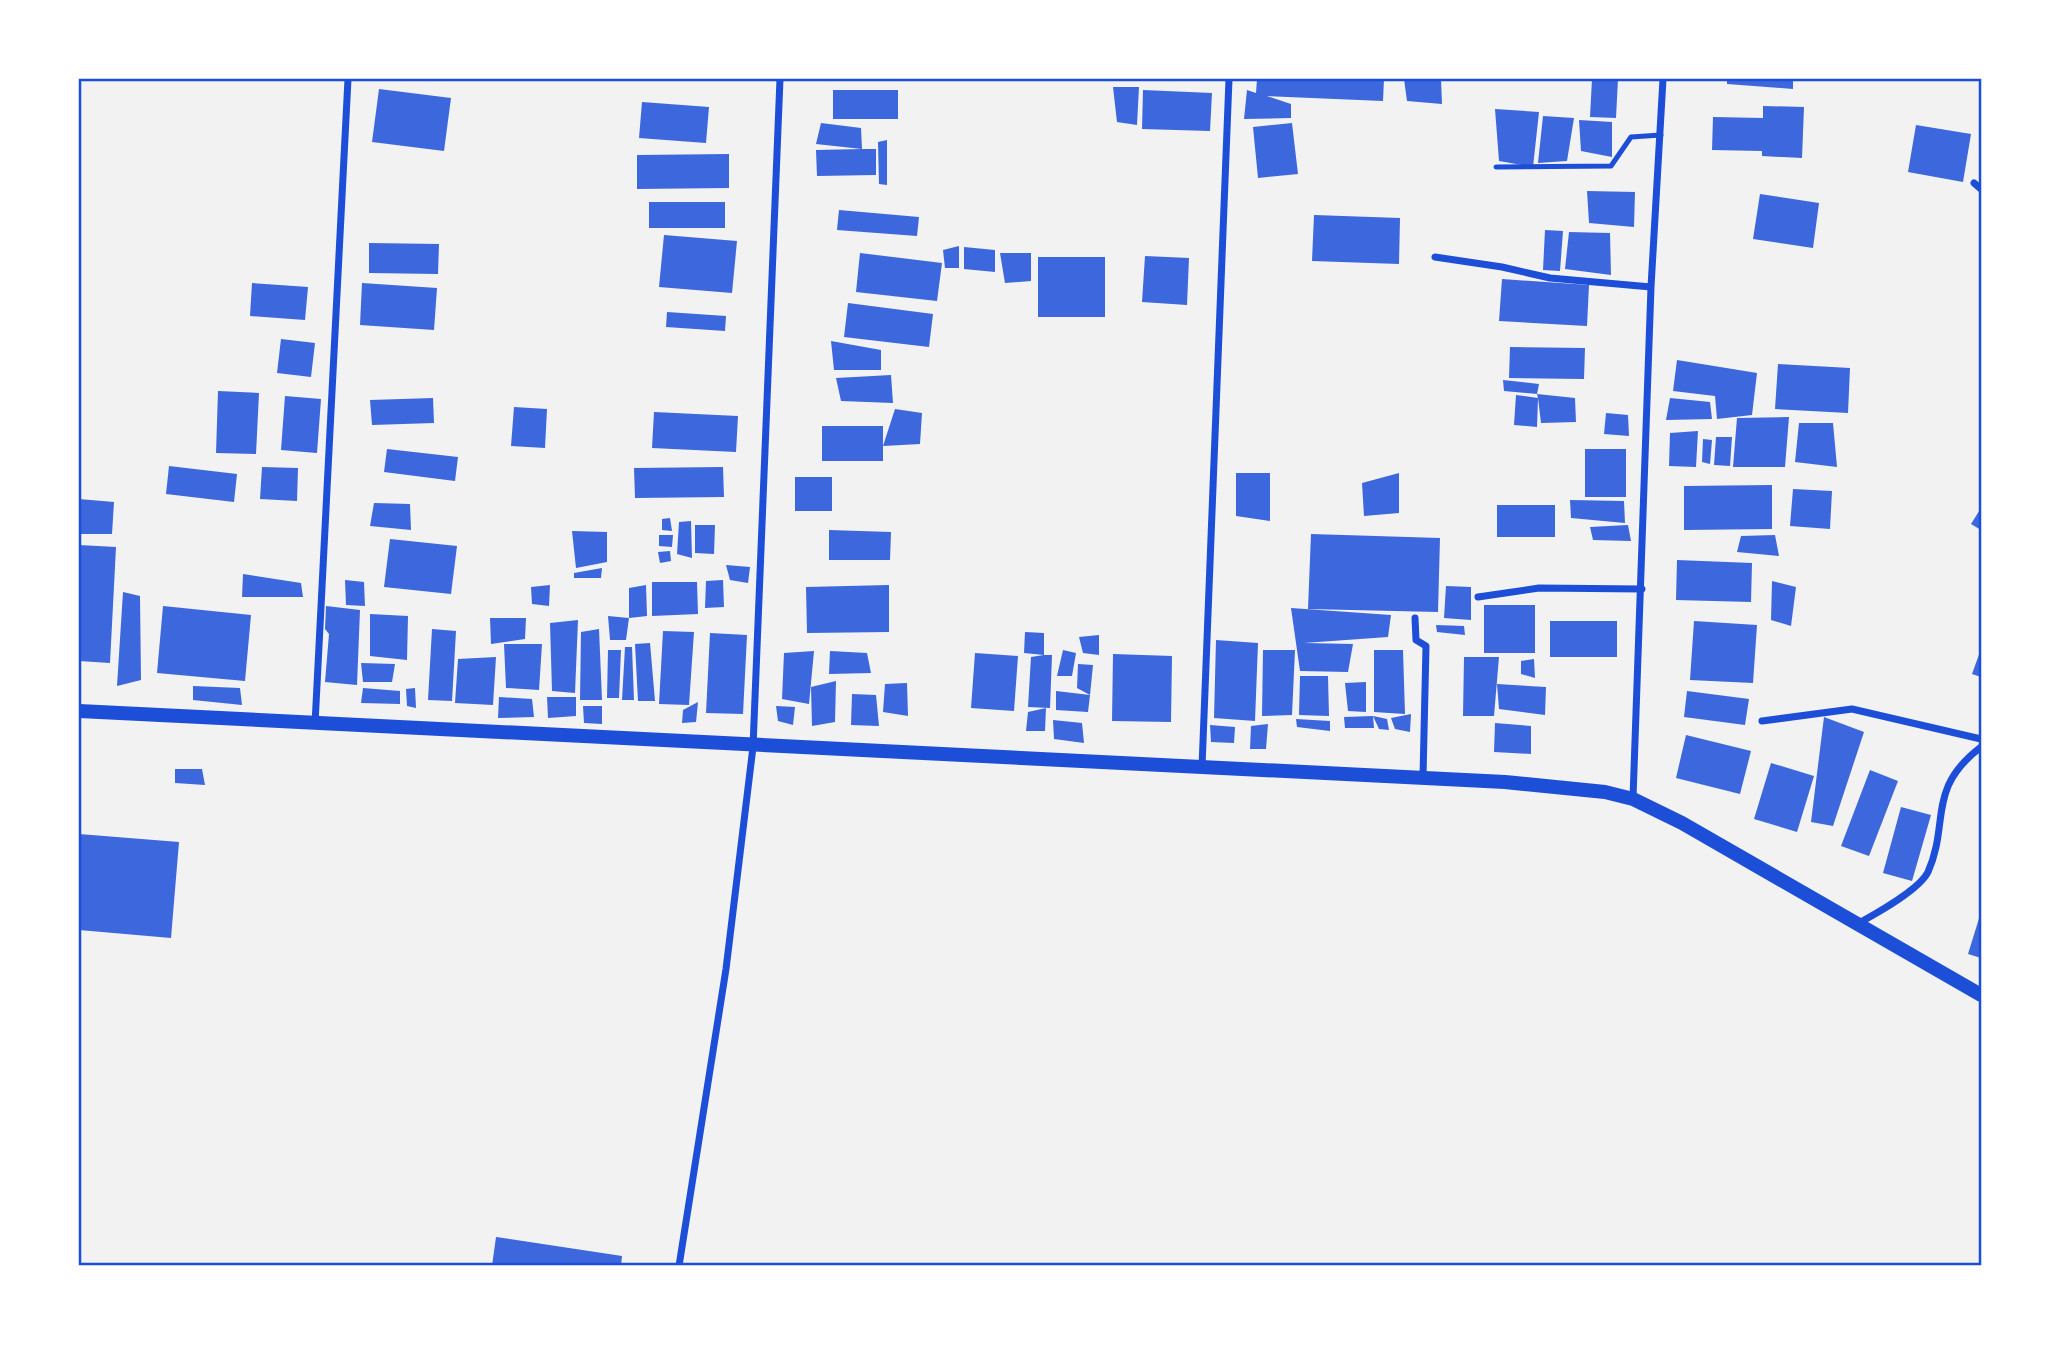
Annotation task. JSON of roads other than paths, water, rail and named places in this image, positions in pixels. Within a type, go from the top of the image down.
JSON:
[{"type":"main road","points":[[79,711],[753,747],[1423,778],[1579,789],[1633,799],[1859,923],[1981,995]]},
{"type":"street","points":[[315,724],[348,79]]},
{"type":"street","points":[[679,1266],[726,969],[753,747],[780,79]]},
{"type":"street","points":[[1202,769],[1229,79]]},
{"type":"street","points":[[1633,799],[1651,287],[1663,79]]},
{"type":"street","points":[[1973,183],[1981,190]]},
{"type":"street","points":[[1435,257],[1502,267],[1550,278],[1651,287]]},
{"type":"street","points":[[1478,597],[1539,588],[1642,589]]},
{"type":"street","points":[[1416,618],[1416,640],[1426,646],[1423,778]]},
{"type":"street","points":[[1762,721],[1852,709],[1981,738]]},
{"type":"street","points":[[1859,923],[1891,905],[1927,874],[1943,795],[1966,759],[1981,747]]},
{"type":"lane","points":[[1496,167],[1599,168],[1617,161],[1631,137],[1661,135]]}]
